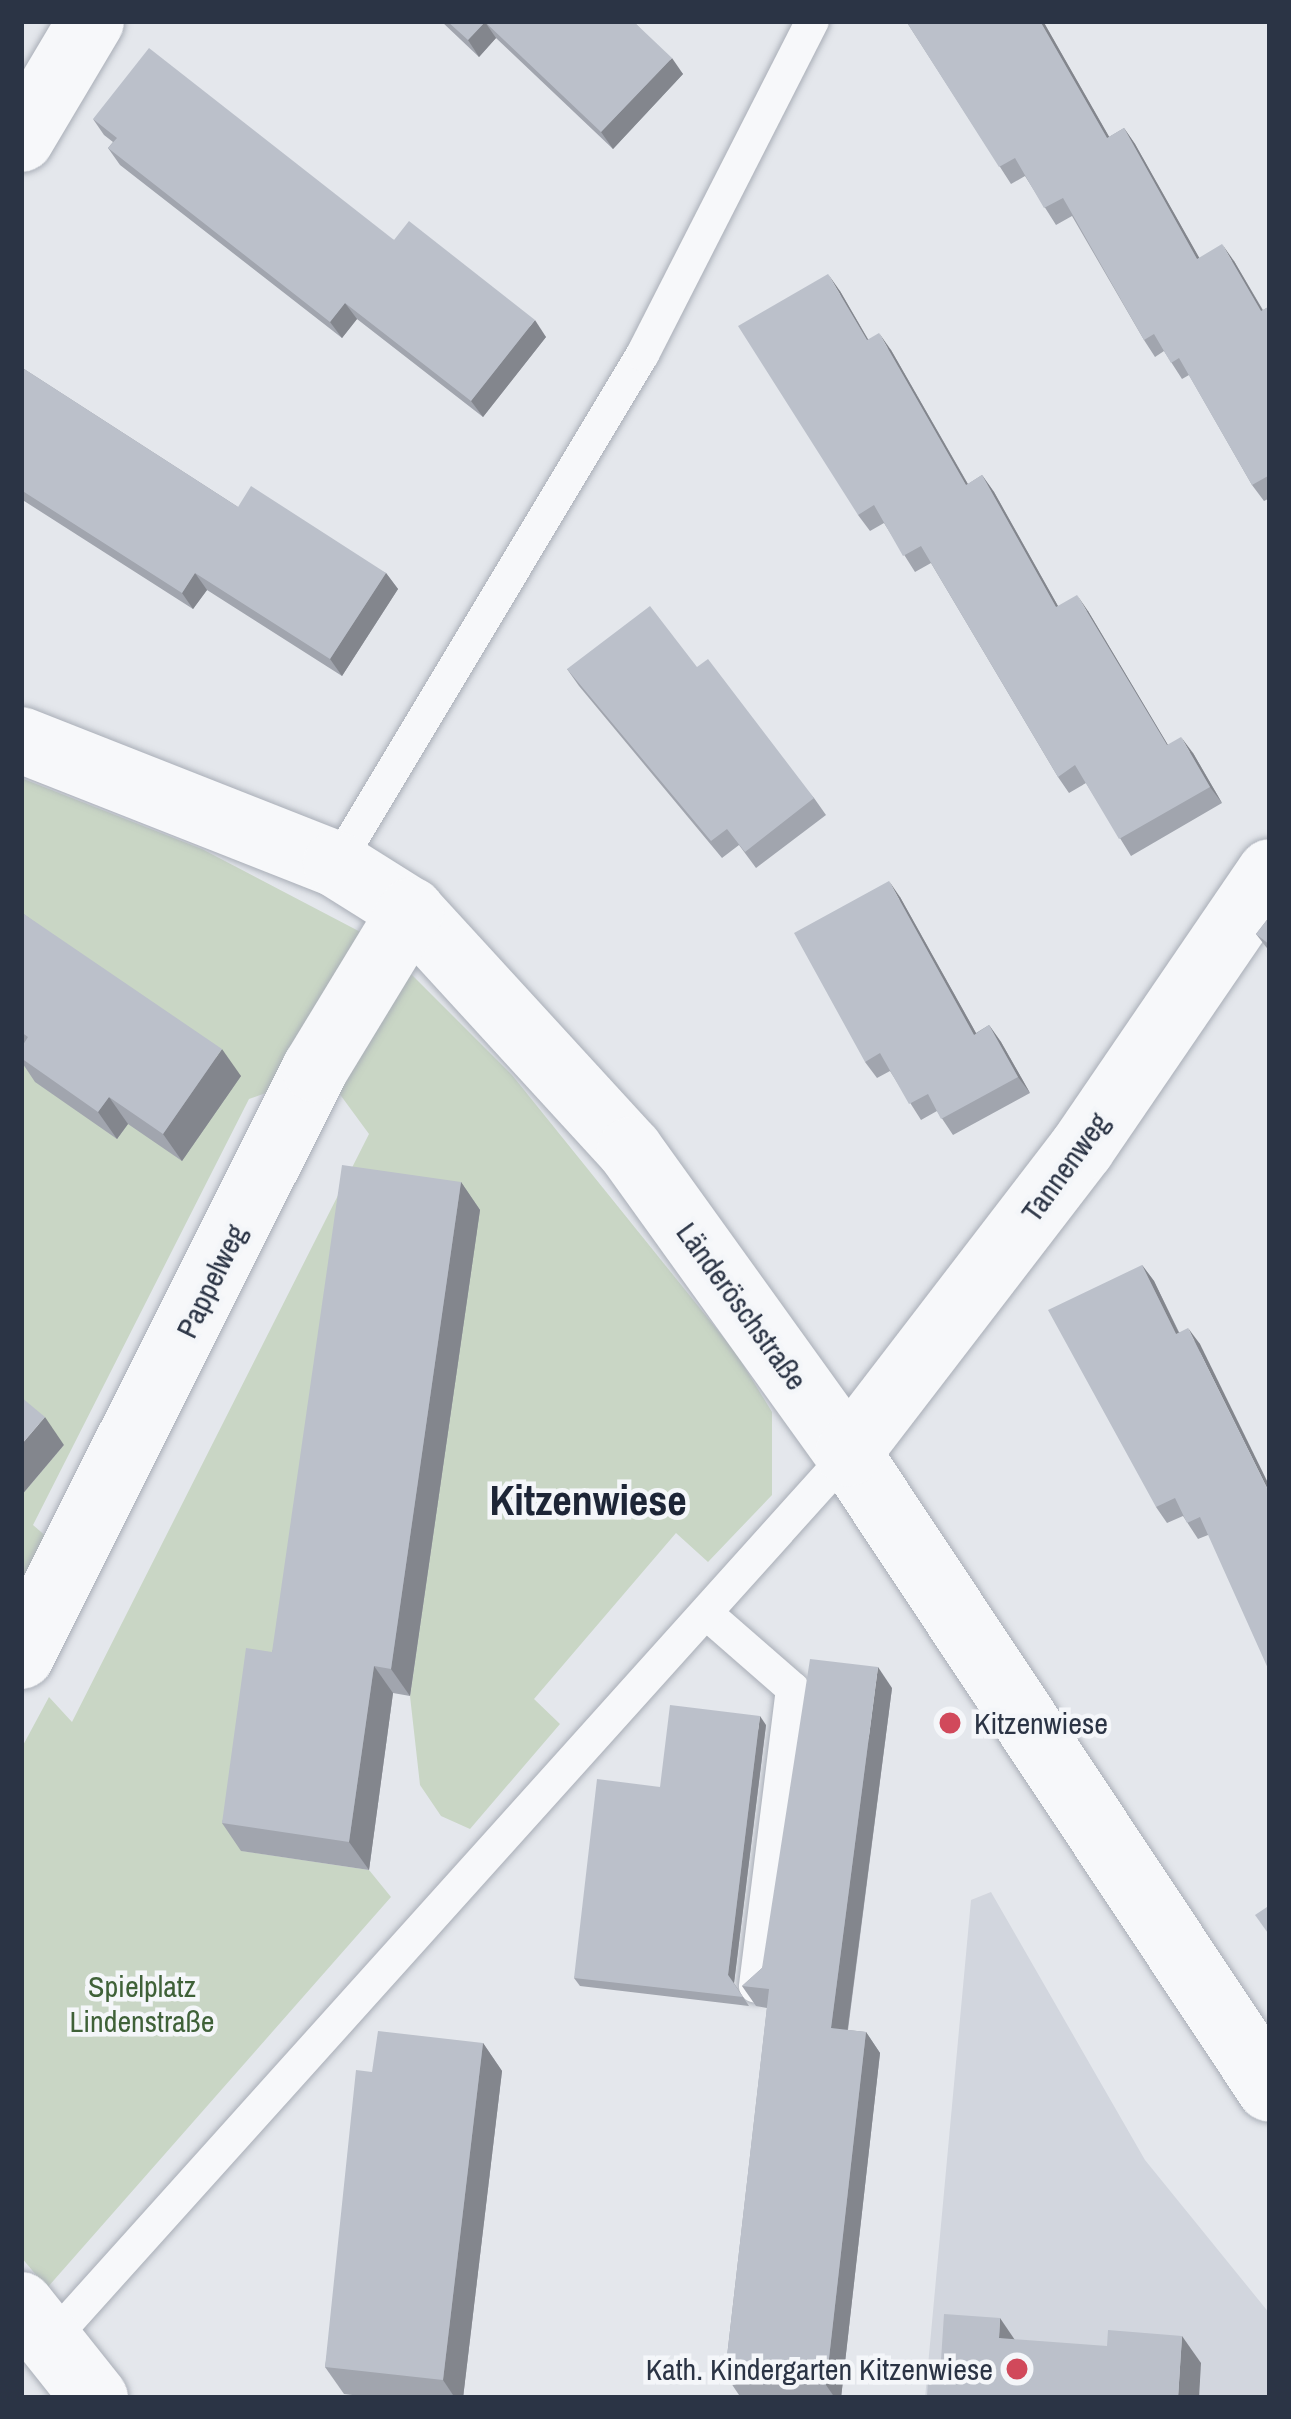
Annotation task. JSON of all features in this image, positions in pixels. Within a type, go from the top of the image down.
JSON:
[{"type":"street","points":[[21,139],[91,21]]},
{"type":"street","name":"Länderöschstraße","points":[[21,740],[336,864],[411,911],[630,1150],[848,1453],[1264,2068]]},
{"type":"street","name":"Tannenweg","points":[[848,1453],[1082,1148],[1270,872]]},
{"type":"street","name":"Pappelweg","points":[[21,1656],[315,1069],[411,911]]},
{"type":"street","points":[[37,2322],[95,2398]]},
{"type":"lane","points":[[336,864],[642,354],[812,21]]},
{"type":"lane","points":[[37,2322],[706,1613],[848,1453]]},
{"type":"lane","points":[[706,1613],[792,1688],[755,1986]]},
{"type":"shaded area","points":[[991,1892],[1145,2160],[1270,2314],[1270,2398],[925,2398],[971,1900]]},
{"type":"green space","points":[[21,778],[202,849],[370,937],[288,1085],[249,1099],[33,1525],[48,1538],[21,1588],[21,1496],[64,1445],[21,1409],[21,1046],[47,1065],[36,1082],[117,1138],[128,1124],[21,923]]},
{"type":"green space","name":"Spielplatz Lindenstraße","points":[[405,968],[512,1075],[736,1353],[772,1412],[772,1495],[708,1562],[676,1533],[534,1699],[560,1724],[470,1829],[441,1816],[420,1785],[410,1696],[457,1365],[242,1851],[369,1870],[391,1897],[47,2288],[21,2257],[21,1749],[49,1697],[72,1722],[369,1134],[336,1089]]},
{"type":"building","points":[[447,21],[633,21],[672,58],[601,132],[485,22],[468,40]]},
{"type":"building","points":[[906,21],[1040,21],[1107,138],[1124,128],[1197,259],[1222,244],[1261,311],[1270,306],[1270,479],[1252,485],[1179,358],[1171,363],[1154,334],[1144,340],[1063,198],[1044,208],[1015,158],[999,167]]},
{"type":"building","points":[[149,48],[394,240],[409,221],[535,320],[471,401],[345,303],[330,322],[108,148],[117,138],[93,119]]},
{"type":"building","points":[[828,274],[867,340],[879,333],[966,485],[982,475],[1056,607],[1077,595],[1167,745],[1181,737],[1210,787],[1119,839],[1075,765],[1058,777],[921,546],[903,556],[874,505],[858,515],[738,326]]},
{"type":"building","points":[[21,367],[238,507],[251,486],[386,573],[330,659],[195,573],[182,593],[21,490]]},
{"type":"building","points":[[650,606],[697,667],[708,659],[814,798],[745,852],[727,829],[711,841],[567,669]]},
{"type":"building","points":[[889,881],[974,1035],[989,1025],[1018,1077],[941,1119],[928,1094],[909,1104],[880,1053],[865,1062],[794,933]]},
{"type":"building","points":[[21,912],[222,1049],[163,1134],[109,1097],[98,1112],[21,1058],[28,1037],[21,1032]]},
{"type":"building","points":[[1270,916],[1270,945],[1256,934]]},
{"type":"building","points":[[342,1165],[461,1182],[391,1669],[374,1666],[349,1842],[222,1823],[246,1648],[272,1652]]},
{"type":"building","points":[[1142,1265],[1176,1334],[1188,1328],[1270,1494],[1270,1673],[1200,1517],[1187,1523],[1175,1498],[1156,1507],[1048,1310]]},
{"type":"building","points":[[21,1397],[45,1417],[21,1445]]},
{"type":"building","points":[[810,1659],[878,1667],[831,2028],[866,2032],[826,2385],[725,2374],[769,1989],[742,1986],[762,1968]]},
{"type":"building","points":[[670,1705],[760,1716],[728,1975],[743,1997],[574,1978],[597,1779],[660,1787]]},
{"type":"building","points":[[1270,1905],[1270,1936],[1255,1915]]},
{"type":"building","points":[[378,2031],[483,2043],[443,2380],[325,2367],[356,2070],[372,2072]]},
{"type":"building","points":[[944,2314],[1000,2318],[999,2338],[1107,2346],[1108,2330],[1182,2336],[1178,2398],[927,2398],[929,2360],[941,2360]]},
{"type":"place","name":"Kitzenwiese","points":[[950,1723]]},
{"type":"place","name":"Kath. Kindergarten Kitzenwiese","points":[[1017,2369]]},
{"type":"district","name":"Kitzenwiese","points":[[588,1500]]}]
